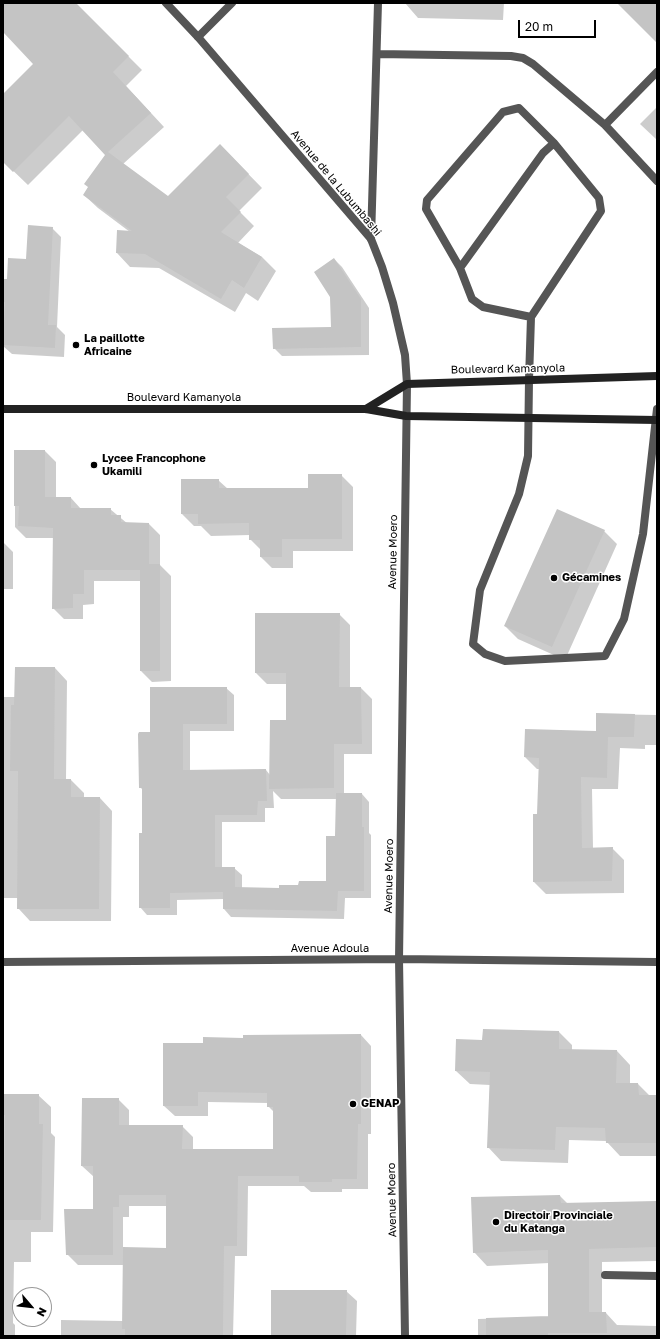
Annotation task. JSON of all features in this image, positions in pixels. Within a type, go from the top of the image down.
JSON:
[{"type":"main road","name":"Boulevard Kamanyola","points":[[366,408],[408,384],[657,376]]},
{"type":"main road","name":"Boulevard Kamanyola","points":[[3,409],[366,408],[406,416],[657,420]]},
{"type":"street","name":"Avenue de la Lubumbashi","points":[[166,3],[198,37],[371,239],[382,267],[393,303],[405,355],[408,384],[406,416]]},
{"type":"street","points":[[198,37],[232,3]]},
{"type":"street","points":[[371,239],[378,3]]},
{"type":"street","points":[[377,54],[511,56],[523,58],[533,64],[605,125],[657,181]]},
{"type":"street","points":[[605,125],[657,72]]},
{"type":"street","points":[[531,317],[482,307],[472,299],[460,268],[426,209],[427,200],[503,112],[518,108],[554,143],[599,198],[601,211],[531,317],[528,380],[528,456],[519,494],[480,590],[473,644],[485,654],[505,661],[605,656],[624,619],[643,534],[657,420],[657,409]]},
{"type":"street","points":[[460,268],[543,153],[554,143]]},
{"type":"street","name":"Avenue Moero","points":[[405,1336],[398,959],[406,416]]},
{"type":"street","name":"Avenue Adoula","points":[[3,962],[398,959],[657,962]]},
{"type":"street","points":[[605,1275],[657,1276]]},
{"type":"building","points":[[3,3],[76,3],[129,56],[113,72],[151,113],[108,152],[168,196],[220,144],[249,174],[226,197],[241,212],[221,232],[262,257],[244,288],[232,280],[221,299],[145,254],[116,253],[117,230],[132,231],[83,195],[88,187],[84,184],[105,155],[69,116],[13,172],[3,162],[3,94],[33,64],[3,32]]},
{"type":"building","points":[[617,3],[657,3],[657,43]]},
{"type":"building","points":[[28,225],[53,227],[48,325],[56,325],[55,348],[3,345],[5,302],[3,302],[3,279],[7,279],[8,258],[26,259]]},
{"type":"building","points":[[334,258],[361,299],[361,347],[273,349],[272,328],[331,327],[330,297],[314,272]]},
{"type":"building","points":[[14,450],[45,450],[45,497],[71,497],[71,508],[111,508],[111,515],[121,515],[121,522],[149,523],[149,564],[160,564],[160,671],[140,671],[140,570],[84,570],[84,594],[73,594],[73,608],[52,609],[53,528],[18,526],[19,506],[14,506]]},
{"type":"building","points":[[308,474],[342,474],[342,539],[282,539],[282,557],[260,557],[260,540],[249,540],[249,523],[198,524],[198,514],[181,514],[181,479],[219,479],[219,488],[308,488]]},
{"type":"building","name":"Gécamines","points":[[557,509],[605,530],[552,647],[504,626]]},
{"type":"building","points":[[255,613],[340,613],[339,687],[361,687],[362,744],[334,744],[334,788],[269,789],[270,720],[286,720],[286,673],[255,673]]},
{"type":"building","points":[[15,667],[55,667],[54,779],[71,779],[71,797],[100,797],[99,909],[17,909],[18,771],[10,771],[11,705],[14,705]]},
{"type":"building","points":[[150,687],[227,687],[227,724],[183,724],[183,770],[266,769],[267,801],[258,801],[257,815],[215,815],[215,867],[235,867],[235,887],[279,888],[279,885],[298,885],[299,881],[326,881],[326,836],[335,836],[336,793],[362,793],[362,827],[364,827],[364,891],[338,891],[337,911],[223,909],[223,892],[170,893],[170,908],[139,908],[139,833],[142,833],[142,788],[139,788],[138,734],[139,732],[150,732]]},
{"type":"building","points":[[596,713],[635,714],[634,737],[608,737],[607,778],[581,777],[582,848],[613,847],[612,881],[533,882],[533,814],[537,814],[539,758],[524,757],[525,729],[596,731]]},
{"type":"building","points":[[483,1029],[559,1031],[559,1049],[617,1050],[616,1083],[638,1083],[639,1095],[657,1095],[657,1143],[606,1143],[605,1128],[556,1127],[555,1150],[487,1148],[490,1072],[455,1071],[456,1039],[482,1040]]},
{"type":"building","points":[[361,1034],[361,1124],[358,1124],[357,1179],[332,1179],[332,1182],[299,1182],[299,1176],[238,1176],[237,1246],[224,1246],[223,1336],[125,1336],[125,1329],[122,1329],[123,1247],[166,1248],[166,1195],[119,1195],[119,1207],[113,1207],[113,1255],[66,1255],[64,1209],[93,1209],[93,1166],[81,1166],[82,1098],[119,1098],[119,1125],[183,1125],[182,1149],[273,1149],[273,1107],[267,1107],[267,1093],[198,1092],[198,1106],[163,1106],[163,1043],[203,1043],[203,1037],[243,1038],[243,1035]]},
{"type":"building","points":[[4,1094],[39,1094],[39,1124],[43,1124],[41,1220],[4,1220]]},
{"type":"building","points":[[560,1195],[561,1203],[657,1201],[657,1247],[589,1249],[589,1312],[606,1312],[607,1333],[548,1333],[548,1250],[473,1253],[471,1197]]},
{"type":"building","points":[[271,1290],[347,1290],[346,1336],[271,1336]]},
{"type":"building","points":[[548,1316],[548,1336],[486,1336],[486,1318]]},
{"type":"place","name":"La paillotte Africaine","points":[[76,345]]},
{"type":"place","name":"Lycee Francophone Ukamili","points":[[94,465]]},
{"type":"place","name":"Gécamines","points":[[554,578]]},
{"type":"place","name":"GENAP","points":[[353,1104]]},
{"type":"place","name":"Directoir Provinciale du Katanga","points":[[496,1222]]}]
